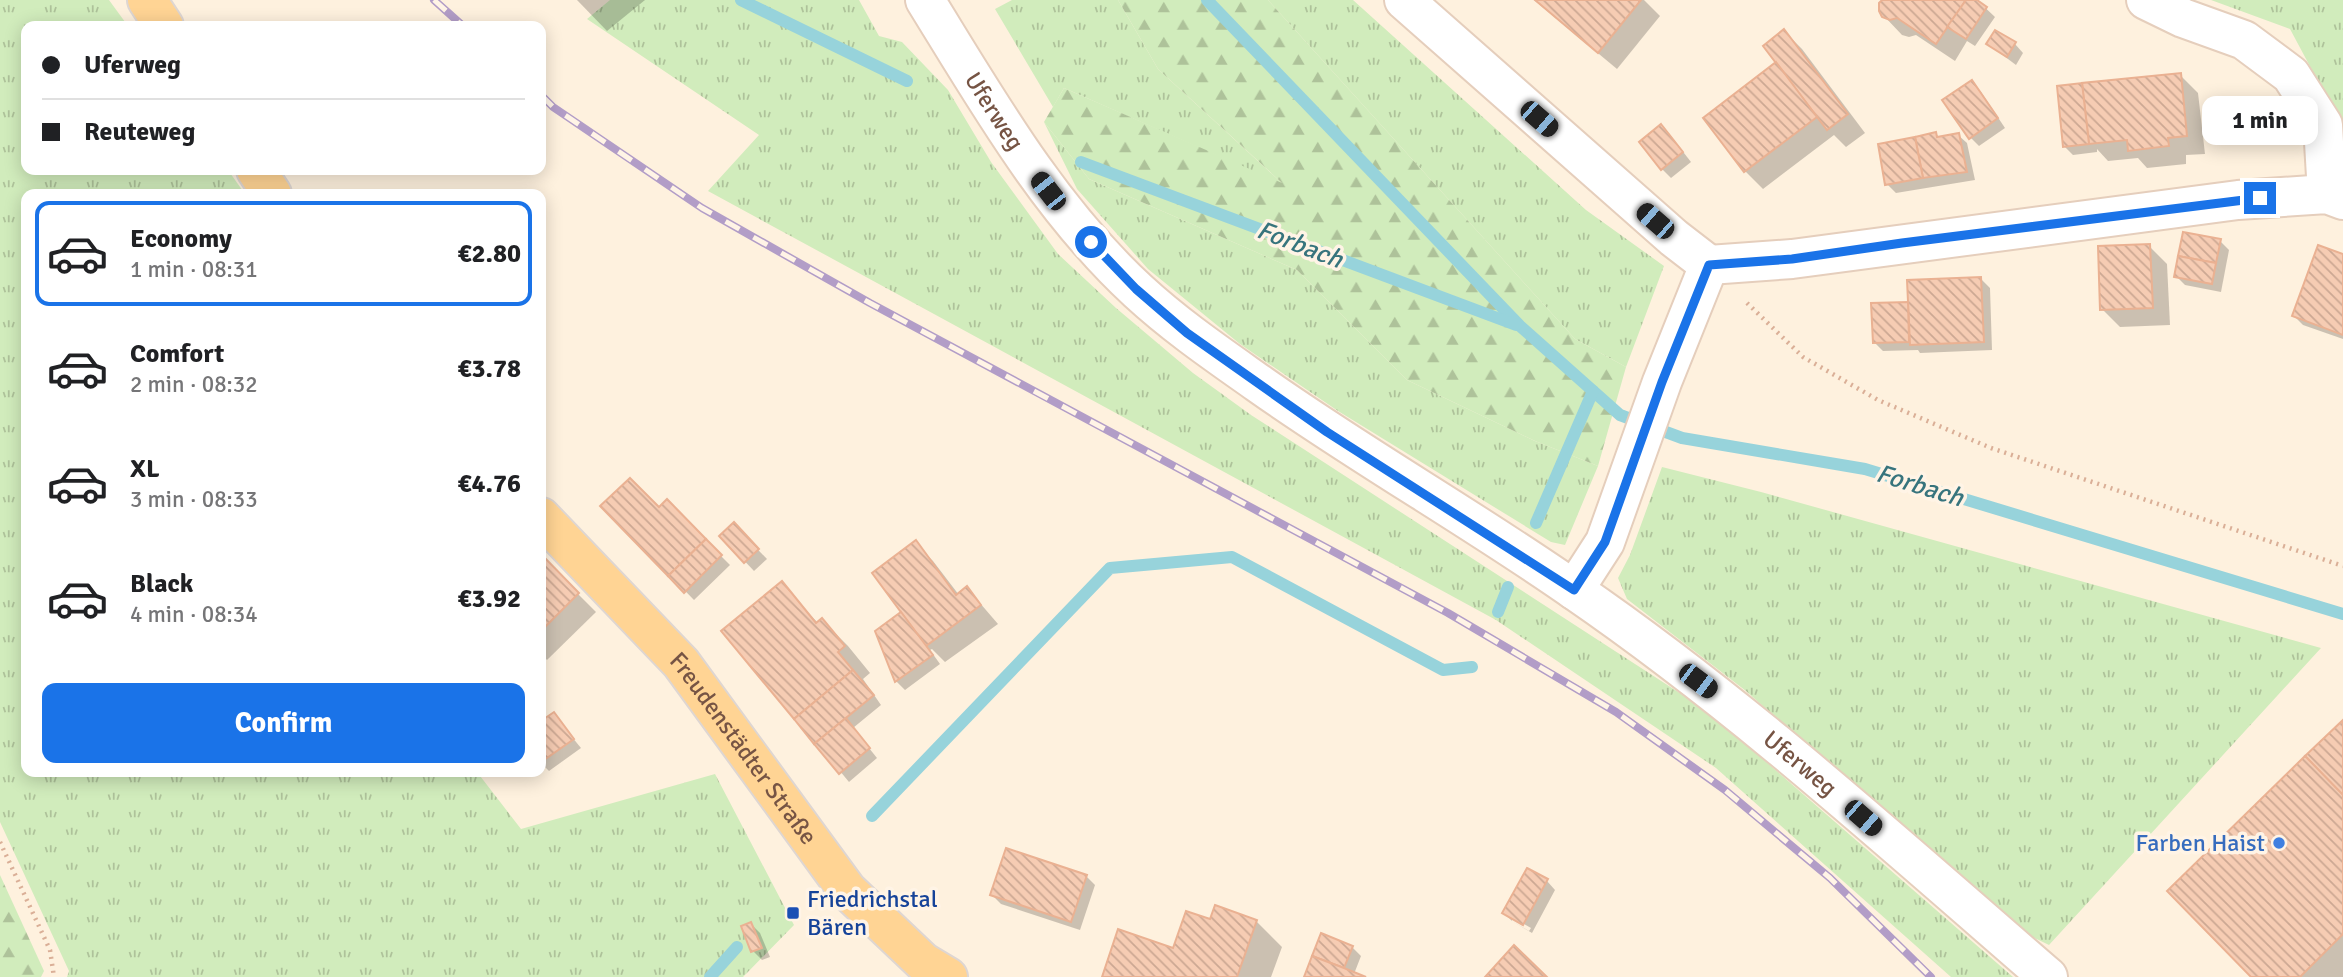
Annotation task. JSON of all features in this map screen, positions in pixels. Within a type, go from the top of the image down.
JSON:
[{"type":"main road","points":[[147,0],[161,21]]},
{"type":"main road","name":"Freudenstädter Straße","points":[[546,522],[681,663],[847,890],[923,962],[948,977]]},
{"type":"street","name":"Uferweg","points":[[925,0],[1035,174],[1076,226],[1136,289],[1187,333],[1327,432],[1574,590],[1740,712],[2048,977]]},
{"type":"street","points":[[1404,0],[1674,238],[1709,265],[1792,259],[2238,200],[2335,197],[2323,125],[2291,75],[2244,40],[2183,18],[2146,0]]},
{"type":"street","points":[[1574,590],[1605,542],[1662,382],[1709,265]]},
{"type":"path","points":[[1709,265],[1803,357],[1878,400],[1992,448],[2343,566]]},
{"type":"path","points":[[0,842],[50,950],[54,977]]},
{"type":"green space","points":[[0,0],[109,0],[124,21],[21,21],[21,175],[232,175],[241,189],[21,189],[21,777],[481,777],[521,829],[715,774],[794,925],[743,977],[67,977],[69,971],[0,822]]},
{"type":"green space","points":[[610,0],[859,0],[879,36],[902,42],[948,90],[991,162],[1058,254],[1116,308],[1193,373],[1251,415],[1709,712],[2013,977],[1951,977],[1716,768],[1496,620],[708,191],[759,135],[587,19]]},
{"type":"green space","points":[[1012,0],[1118,0],[1158,69],[1284,185],[1064,88],[1053,107],[995,9]]},
{"type":"green space","points":[[1118,0],[1268,0],[1575,339],[1626,367],[1598,466],[1535,441],[1407,380],[1297,270],[1089,179],[1044,122],[1064,88],[1282,183],[1158,69]]},
{"type":"green space","points":[[1268,0],[1353,0],[1586,210],[1664,266],[1626,367],[1575,339]]},
{"type":"green space","points":[[2211,0],[2343,0],[2343,128],[2290,29]]},
{"type":"green space","points":[[1044,122],[1089,179],[1297,270],[1407,380],[1535,441],[1598,466],[1565,545],[1551,542],[1338,411],[1240,344],[1148,269],[1077,189]]},
{"type":"green space","points":[[1662,467],[1761,492],[2321,648],[2049,945],[2026,934],[1746,691],[1627,599],[1618,578],[1630,555]]},
{"type":"green space","points":[[0,875],[44,971],[41,977],[0,977]]},
{"type":"building","points":[[1535,0],[1641,0],[1598,53]]},
{"type":"building","points":[[1882,0],[1966,0],[1936,44],[1897,18],[1890,20],[1882,17],[1879,3]]},
{"type":"building","points":[[1966,0],[1977,0],[1987,7],[1966,39],[1947,27]]},
{"type":"building","points":[[1784,29],[1848,114],[1827,130],[1763,46]]},
{"type":"building","points":[[1995,30],[2016,42],[2007,57],[1986,44]]},
{"type":"building","points":[[1776,62],[1817,117],[1744,172],[1703,118]]},
{"type":"building","points":[[2181,73],[2187,136],[2168,138],[2169,146],[2128,151],[2127,140],[2089,144],[2082,83]]},
{"type":"building","points":[[1972,80],[1998,118],[1969,139],[1942,100]]},
{"type":"building","points":[[2082,83],[2089,144],[2063,147],[2057,86]]},
{"type":"building","points":[[1661,124],[1683,152],[1661,170],[1639,142]]},
{"type":"building","points":[[1936,132],[1937,137],[1959,133],[1967,172],[1923,178],[1915,137]]},
{"type":"building","points":[[1915,137],[1923,178],[1885,185],[1878,144]]},
{"type":"building","points":[[2183,232],[2221,239],[2216,263],[2178,256]]},
{"type":"building","points":[[2150,244],[2153,308],[2100,310],[2098,246]]},
{"type":"building","points":[[2318,245],[2343,254],[2343,335],[2292,316]]},
{"type":"building","points":[[2178,256],[2216,263],[2212,284],[2174,277]]},
{"type":"building","points":[[1981,277],[1984,342],[1910,345],[1907,280]]},
{"type":"building","points":[[1908,302],[1909,342],[1873,343],[1871,303]]},
{"type":"building","points":[[630,478],[659,507],[667,499],[706,539],[668,576],[600,506]]},
{"type":"building","points":[[734,522],[759,549],[744,563],[719,536]]},
{"type":"building","points":[[706,539],[722,555],[684,593],[668,576]]},
{"type":"building","points":[[916,540],[956,595],[967,586],[981,605],[926,646],[872,573]]},
{"type":"building","points":[[546,559],[579,593],[546,626]]},
{"type":"building","points":[[782,581],[816,623],[822,618],[845,646],[838,652],[853,670],[794,719],[721,631]]},
{"type":"building","points":[[901,612],[933,655],[895,682],[875,631]]},
{"type":"building","points":[[853,670],[874,695],[814,744],[794,719]]},
{"type":"building","points":[[554,712],[574,739],[546,759],[546,718]]},
{"type":"building","points":[[846,718],[870,748],[839,774],[814,744]]},
{"type":"building","points":[[2343,720],[2343,795],[2305,756]]},
{"type":"building","name":"Farben Haist","points":[[2305,756],[2343,795],[2343,934],[2300,977],[2251,977],[2167,891]]},
{"type":"building","points":[[1006,848],[1087,875],[1071,922],[990,895]]},
{"type":"building","points":[[1527,868],[1548,879],[1523,925],[1502,913]]},
{"type":"building","points":[[1215,905],[1257,920],[1237,977],[1102,977],[1118,929],[1173,948],[1186,911],[1210,919]]},
{"type":"building","points":[[751,922],[762,948],[751,952],[741,926]]},
{"type":"building","points":[[1321,933],[1353,946],[1344,968],[1312,956]]},
{"type":"building","points":[[1514,945],[1547,977],[1485,977]]},
{"type":"building","points":[[1312,956],[1344,968],[1366,977],[1304,977]]},
{"type":"waterway","name":"Forbach","points":[[741,0],[907,81]]},
{"type":"waterway","name":"Forbach","points":[[1207,0],[1520,326],[1620,415],[1682,438],[1865,469],[2343,614]]},
{"type":"waterway","name":"Forbach","points":[[1081,162],[1516,325]]},
{"type":"waterway","points":[[1536,523],[1593,391]]},
{"type":"waterway","points":[[872,816],[1110,568],[1232,557],[1443,670],[1472,667]]},
{"type":"waterway","points":[[1498,612],[1508,587]]},
{"type":"waterway","points":[[710,977],[737,947]]},
{"type":"railway","points":[[434,0],[457,21]]},
{"type":"railway","points":[[546,100],[702,208],[870,303],[1448,613],[1616,712],[1725,790],[1830,878],[1931,977]]},
{"type":"place","name":"Farben Haist","points":[[2279,843]]},
{"type":"place","name":"Friedrichstal Bären","points":[[793,913]]},
{"type":"route","points":[[1091,242],[1136,289],[1187,333],[1327,432],[1574,590],[1605,542],[1662,382],[1709,265],[1792,259],[2260,198]]}]
